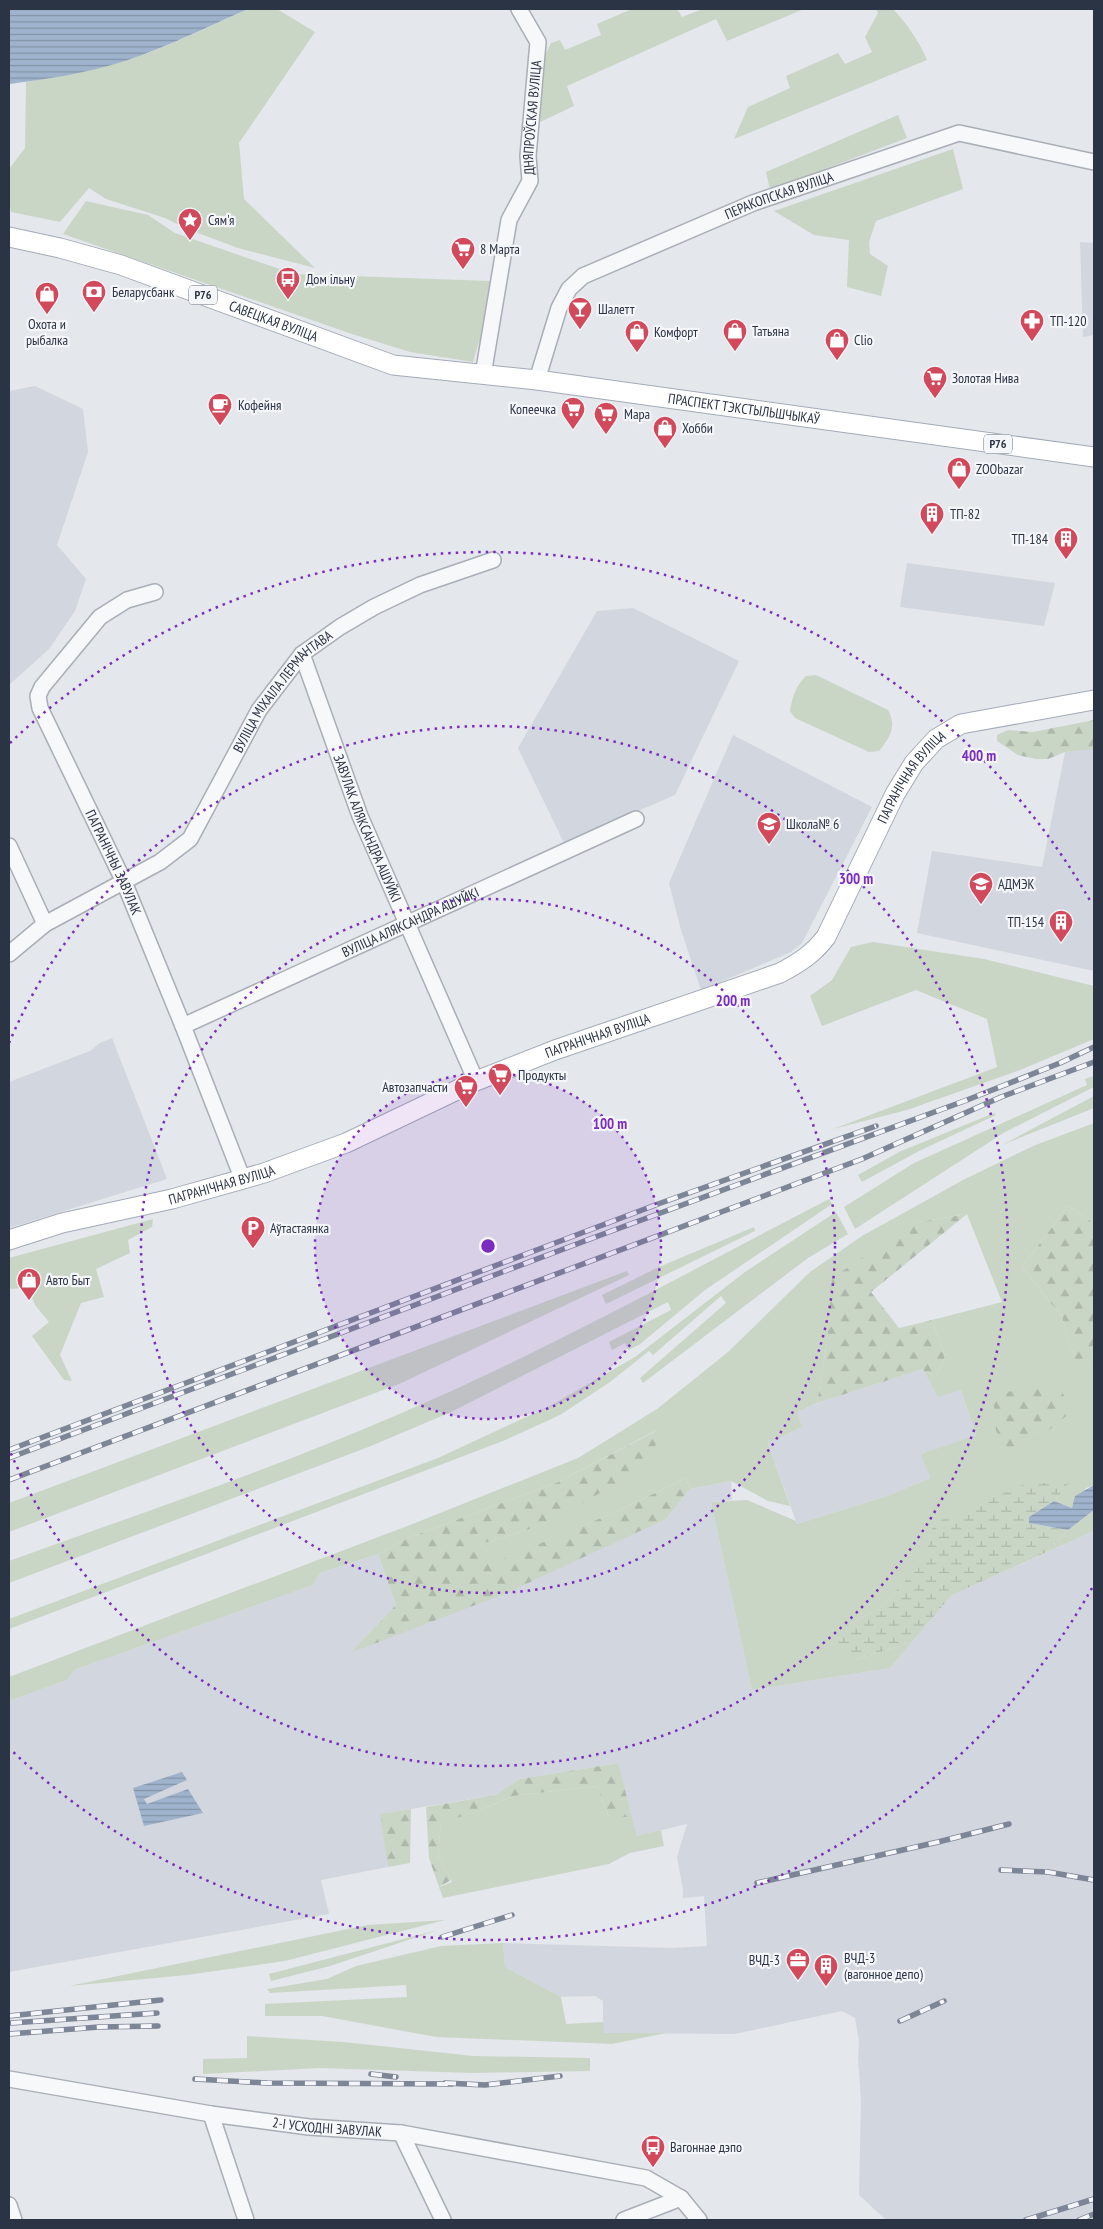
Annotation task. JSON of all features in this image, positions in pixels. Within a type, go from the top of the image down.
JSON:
[{"type":"main road","name":"САВЕЦКАЯ ВУЛІЦА","points":[[9,237],[60,248],[121,265],[393,365]]},
{"type":"main road","name":"ПРАСПЕКТ ТЭКСТЫЛЬШЧЫКАЎ","points":[[393,365],[536,380],[1094,457]]},
{"type":"main road","name":"ПАГРАНІЧНАЯ ВУЛІЦА","points":[[9,1240],[62,1222],[172,1199],[243,1180],[346,1143],[476,1082],[555,1050],[780,973],[801,963],[811,955],[826,937],[895,794],[914,763],[926,748],[942,735],[961,724],[1094,700]]},
{"type":"street","name":"ДНЯПРОЎСКАЯ ВУЛІЦА","points":[[483,375],[509,220],[530,181],[528,156],[538,42],[519,9]]},
{"type":"street","name":"ПЕРАКОПСКАЯ ВУЛІЦА","points":[[536,380],[559,308],[569,289],[583,276],[753,203],[958,133],[1094,162]]},
{"type":"street","name":"ВУЛІЦА МІХАІЛА ЛЕРМАНТАВА","points":[[9,954],[45,924],[160,862],[190,839],[259,710],[302,654],[340,627],[374,607],[420,585],[493,560]]},
{"type":"street","name":"ПАГРАНІЧНЫ ЗАВУЛАК","points":[[155,592],[127,600],[100,617],[42,687],[38,696],[40,708],[124,882],[184,1026],[243,1180]]},
{"type":"street","name":"ЗАВУЛАК АЛЯКСАНДРА АШУЙКІ","points":[[302,654],[360,816],[409,924],[476,1082]]},
{"type":"street","name":"ВУЛІЦА АЛЯКСАНДРА АШУЙКІ","points":[[184,1026],[636,819]]},
{"type":"street","points":[[9,846],[45,924]]},
{"type":"street","name":"2-І УСХОДНІ ЗАВУЛАК","points":[[9,2079],[211,2114],[309,2127],[401,2133],[646,2178],[682,2198]]},
{"type":"street","points":[[211,2114],[246,2220]]},
{"type":"street","points":[[401,2133],[443,2220]]},
{"type":"street","points":[[624,2220],[682,2198],[699,2220]]},
{"type":"street","points":[[9,2205],[14,2220]]},
{"type":"shaded area","points":[[1080,242],[1094,243],[1094,335],[1083,337]]},
{"type":"shaded area","points":[[35,386],[83,409],[88,452],[57,545],[86,579],[75,611],[49,649],[9,685],[9,391]]},
{"type":"shaded area","points":[[907,563],[1055,583],[1044,626],[900,607]]},
{"type":"shaded area","points":[[633,608],[739,661],[675,795],[564,843],[518,748],[597,611]]},
{"type":"shaded area","name":"Школа№ 6","points":[[733,735],[872,807],[802,943],[791,952],[701,990],[681,930],[669,883]]},
{"type":"shaded area","points":[[1094,749],[1094,971],[917,933],[932,851],[1042,867],[1065,752]]},
{"type":"shaded area","points":[[112,1038],[167,1179],[9,1228],[9,1082],[90,1051],[100,1043]]},
{"type":"shaded area","points":[[923,1369],[961,1390],[976,1435],[922,1454],[930,1478],[890,1495],[797,1524],[768,1443],[802,1427],[796,1412],[823,1401]]},
{"type":"shaded area","points":[[731,1481],[732,1500],[711,1502],[752,1690],[890,1668],[952,1595],[1094,1531],[1094,2220],[886,2220],[859,2195],[861,2101],[858,2057],[859,2041],[855,2018],[842,2011],[735,2034],[603,2033],[603,2001],[595,1996],[561,1997],[505,1967],[503,1943],[673,1948],[707,1946],[704,1896],[683,1898],[677,1857],[687,1824],[637,1836],[617,1763],[520,1779],[495,1795],[381,1814],[388,1867],[321,1880],[329,1914],[9,1972],[9,1701],[67,1680],[74,1670],[313,1585],[320,1573],[378,1554],[396,1605],[352,1651],[666,1519],[690,1489]]},
{"type":"green space","points":[[248,9],[277,9],[315,32],[239,143],[244,199],[315,268],[238,248],[187,229],[165,218],[106,199],[89,188],[60,222],[11,212],[9,202],[9,169],[25,148],[26,82],[100,68],[140,56]]},
{"type":"green space","points":[[632,9],[677,9],[682,17],[703,9],[804,9],[727,41],[716,19],[567,86],[574,106],[538,123],[543,60],[551,43],[560,40],[565,50],[601,35],[597,24]]},
{"type":"green space","points":[[876,9],[893,9],[913,33],[927,60],[734,139],[748,107],[790,88],[786,76],[838,53],[845,64],[872,52],[865,37],[878,13]]},
{"type":"green space","points":[[898,115],[907,138],[770,190],[766,172]]},
{"type":"green space","points":[[953,149],[963,189],[876,221],[869,242],[870,254],[888,266],[881,296],[847,287],[849,240],[814,235],[774,211]]},
{"type":"green space","points":[[86,201],[148,215],[175,233],[294,274],[490,281],[484,340],[479,341],[473,362],[410,352],[352,334],[63,234]]},
{"type":"green space","points":[[816,675],[888,710],[892,722],[891,732],[879,751],[869,752],[795,718],[790,711],[795,692],[806,676]]},
{"type":"green space","points":[[1094,720],[1094,749],[1065,752],[1048,759],[1036,759],[1018,755],[997,741],[997,735],[1008,730],[1033,732]]},
{"type":"green space","points":[[873,942],[984,959],[1094,986],[1094,1039],[1020,1070],[907,1110],[833,1129],[997,1067],[987,1019],[916,990],[822,1026],[810,996],[832,980],[851,947]]},
{"type":"green space","points":[[1094,1076],[1094,1087],[1005,1132],[855,1229],[844,1207],[914,1163],[1087,1085],[1085,1079]]},
{"type":"green space","points":[[1094,1096],[1094,1108],[1002,1145]]},
{"type":"green space","points":[[994,1113],[996,1115],[919,1151],[862,1182],[858,1175],[899,1152]]},
{"type":"green space","points":[[1094,1123],[1094,1223],[1068,1206],[1022,1267],[1062,1317],[1077,1367],[1094,1358],[1094,1485],[1086,1488],[1072,1508],[1054,1501],[1068,1483],[933,1524],[925,1562],[878,1609],[846,1626],[855,1660],[912,1642],[890,1668],[752,1690],[711,1502],[747,1500],[796,1521],[797,1524],[890,1495],[930,1478],[921,1454],[976,1435],[961,1390],[938,1397],[932,1386],[945,1356],[932,1320],[1002,1302],[967,1214],[914,1223],[827,1342],[817,1403],[797,1412],[802,1427],[768,1443],[790,1506],[768,1501],[731,1481],[690,1489],[686,1478],[620,1510],[491,1565],[481,1544],[546,1524],[657,1430],[558,1482],[408,1538],[378,1554],[320,1573],[313,1585],[74,1670],[67,1680],[9,1701],[9,1677],[410,1525],[578,1458],[657,1409],[728,1352],[810,1272],[862,1236],[963,1180],[1033,1146]]},
{"type":"green space","points":[[829,1199],[832,1204],[705,1290],[639,1345],[628,1350],[625,1343],[612,1350],[609,1342],[671,1310],[668,1302],[451,1412],[371,1446],[9,1583],[9,1561],[301,1454],[452,1391],[615,1311]]},
{"type":"green space","points":[[1068,1206],[1094,1223],[1094,1358],[1077,1368],[1062,1317],[1022,1267]]},
{"type":"green space","points":[[836,1212],[848,1234],[808,1258],[643,1383],[640,1378],[726,1303],[721,1296],[653,1355],[649,1351],[610,1382],[560,1415],[503,1441],[9,1629],[9,1619],[438,1458],[550,1406],[635,1357],[745,1272]]},
{"type":"green space","points":[[967,1214],[871,1292],[899,1328],[932,1320],[945,1356],[932,1386],[923,1369],[817,1403],[827,1342],[832,1278],[914,1223]]},
{"type":"green space","points":[[153,1219],[152,1227],[128,1240],[130,1253],[96,1269],[104,1297],[81,1303],[60,1355],[72,1381],[64,1380],[32,1336],[49,1322],[35,1305],[28,1287],[9,1288],[9,1258]]},
{"type":"green space","points":[[754,1227],[755,1231],[606,1304],[602,1295],[659,1267]]},
{"type":"green space","points":[[627,1271],[629,1275],[399,1384],[9,1532],[9,1503]]},
{"type":"green space","points":[[1060,1387],[1071,1412],[1015,1458],[996,1431],[993,1393]]},
{"type":"green space","points":[[658,1430],[658,1440],[645,1467],[546,1524],[481,1544],[491,1564],[620,1510],[686,1478],[690,1489],[666,1519],[504,1594],[350,1653],[396,1605],[378,1554],[408,1538],[558,1482]]},
{"type":"green space","points":[[1027,1483],[1069,1483],[1054,1501],[1029,1517],[1029,1523],[1068,1530],[1045,1553],[952,1595],[912,1642],[855,1660],[834,1641],[846,1626],[878,1609],[924,1562],[933,1524]]},
{"type":"green space","points":[[1094,1510],[1094,1531],[1045,1553],[1068,1530]]},
{"type":"green space","points":[[618,1763],[632,1817],[609,1817],[597,1786],[513,1796],[473,1813],[441,1823],[438,1855],[451,1880],[439,1887],[429,1858],[426,1807],[495,1795],[520,1779]]},
{"type":"green space","points":[[597,1786],[609,1817],[632,1817],[637,1836],[661,1830],[664,1846],[630,1853],[609,1864],[443,1898],[439,1887],[452,1882],[438,1855],[441,1822],[473,1813],[513,1796]]},
{"type":"green space","points":[[411,1809],[410,1863],[388,1867],[380,1814]]},
{"type":"green space","points":[[445,1920],[285,1961],[187,1975],[69,1986],[368,1925]]},
{"type":"green space","points":[[438,1930],[330,1966],[271,1981],[269,1974]]},
{"type":"green space","points":[[503,1943],[505,1967],[561,1997],[566,2024],[603,2022],[604,2033],[666,2033],[612,2044],[436,2037],[322,2016],[265,2016],[265,2004],[407,1997],[406,1985],[270,1993],[267,1989],[327,1979],[356,1966],[441,1946]]},
{"type":"green space","points":[[247,2036],[344,2042],[473,2056],[590,2058],[590,2071],[472,2073],[320,2068],[203,2074],[203,2059],[247,2058]]},
{"type":"water","points":[[9,9],[248,9],[172,43],[125,61],[67,75],[9,84]]},
{"type":"water","points":[[1094,1485],[1094,1510],[1068,1530],[1029,1523],[1029,1517],[1054,1501],[1072,1508],[1075,1496]]},
{"type":"water","points":[[182,1772],[187,1780],[144,1799],[147,1804],[188,1789],[203,1813],[144,1826],[133,1788]]},
{"type":"railway","points":[[9,1458],[598,1236],[967,1100],[1060,1063],[1094,1047]]},
{"type":"railway","points":[[9,1480],[862,1159],[1001,1097],[1094,1062]]},
{"type":"railway","points":[[9,1450],[658,1204],[876,1126]]},
{"type":"railway","points":[[757,1883],[1009,1824]]},
{"type":"railway","points":[[1001,1870],[1048,1872],[1094,1880]]},
{"type":"railway","points":[[442,1937],[512,1915]]},
{"type":"railway","points":[[9,2016],[161,2000]]},
{"type":"railway","points":[[900,2021],[944,2001]]},
{"type":"railway","points":[[11,2023],[157,2013]]},
{"type":"railway","points":[[9,2034],[99,2027],[158,2026]]},
{"type":"railway","points":[[371,2074],[396,2077]]},
{"type":"railway","points":[[445,2083],[485,2085],[560,2076]]},
{"type":"railway","points":[[195,2079],[267,2083],[452,2084]]},
{"type":"railway","points":[[1026,2220],[1094,2199]]},
{"type":"railway","points":[[1079,2220],[1094,2214]]},
{"type":"place","name":"Сям'я","points":[[190,241]]},
{"type":"place","name":"8 Марта","points":[[463,270]]},
{"type":"place","name":"Дом ільну","points":[[288,300]]},
{"type":"place","name":"Беларусбанк","points":[[94,313]]},
{"type":"place","name":"Охота и рыбалка","points":[[47,315]]},
{"type":"place","name":"Шалетт","points":[[580,330]]},
{"type":"place","name":"ТП-120","points":[[1032,342]]},
{"type":"place","name":"Татьяна","points":[[735,352]]},
{"type":"place","name":"Комфорт","points":[[637,353]]},
{"type":"place","name":"Clio","points":[[837,361]]},
{"type":"place","name":"Золотая Нива","points":[[935,399]]},
{"type":"place","name":"Кофейня","points":[[220,426]]},
{"type":"place","name":"Копеечка","points":[[573,430]]},
{"type":"place","name":"Мара","points":[[606,435]]},
{"type":"place","name":"Хобби","points":[[665,449]]},
{"type":"place","name":"ZOObazar","points":[[959,490]]},
{"type":"place","name":"ТП-82","points":[[932,535]]},
{"type":"place","name":"ТП-184","points":[[1066,560]]},
{"type":"place","name":"Школа№ 6","points":[[769,845]]},
{"type":"place","name":"АДМЭК","points":[[981,905]]},
{"type":"place","name":"ТП-154","points":[[1061,943]]},
{"type":"place","name":"Продукты","points":[[500,1096]]},
{"type":"place","name":"Автозапчасти","points":[[466,1108]]},
{"type":"place","name":"Аўтастаянка","points":[[253,1249]]},
{"type":"place","name":"Авто Быт","points":[[29,1301]]},
{"type":"place","name":"ВЧД-3","points":[[798,1981]]},
{"type":"place","name":"ВЧД-3 (вагонное депо)","points":[[826,1987]]},
{"type":"place","name":"Вагоннае дэпо","points":[[653,2168]]}]
